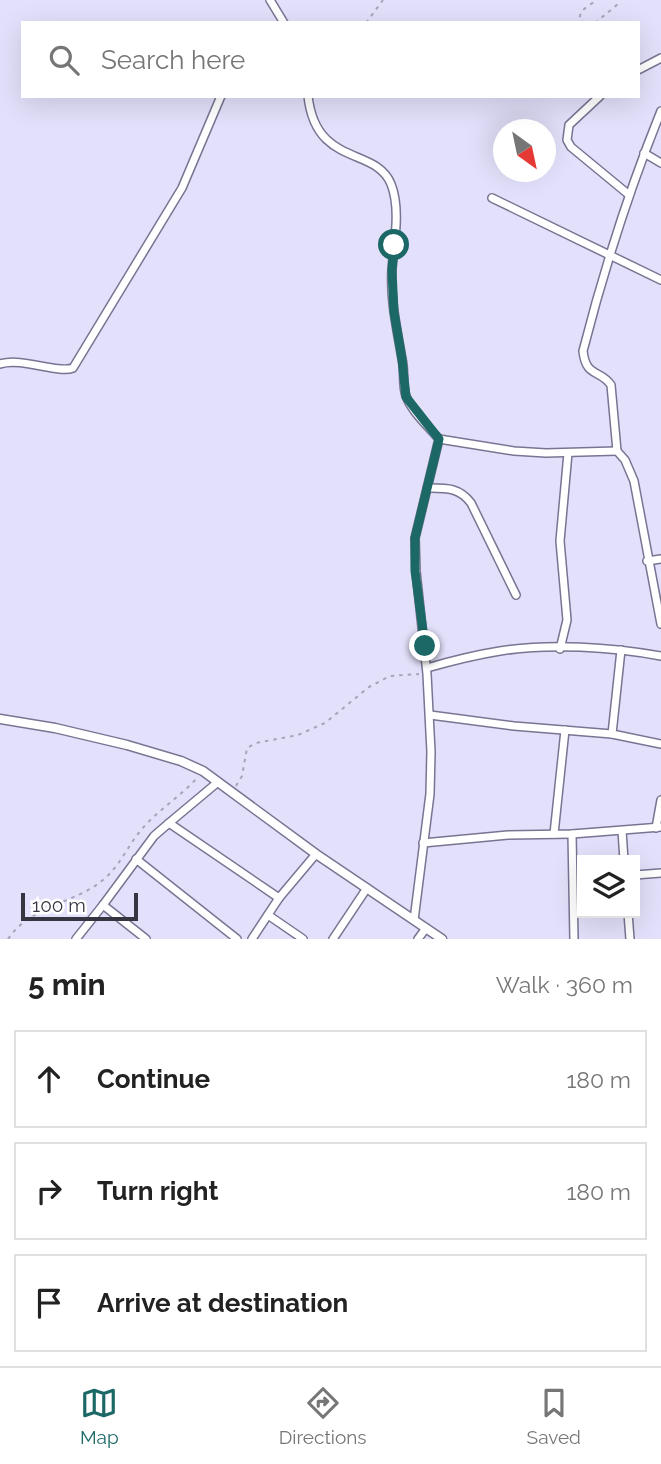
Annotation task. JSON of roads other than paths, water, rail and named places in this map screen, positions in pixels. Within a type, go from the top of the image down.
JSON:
[{"type":"street","points":[[270,0],[283,21]]},
{"type":"street","points":[[640,69],[661,58]]},
{"type":"street","points":[[0,364],[30,363],[64,370],[73,368],[182,188],[220,98]]},
{"type":"street","points":[[308,98],[315,126],[324,138],[340,151],[382,171],[390,182],[394,199],[393,302],[404,387],[411,406],[439,439],[514,451],[617,451]]},
{"type":"street","points":[[598,98],[569,125],[567,140],[571,147],[628,194]]},
{"type":"street","points":[[661,111],[628,194],[608,256],[583,351],[587,367],[592,373],[607,380],[611,386],[617,451],[625,460],[634,481],[661,624]]},
{"type":"street","points":[[644,153],[661,163]]},
{"type":"street","points":[[492,198],[661,280]]},
{"type":"street","points":[[414,920],[430,794],[430,715],[414,554],[415,538],[439,439]]},
{"type":"street","points":[[560,649],[566,620],[560,541],[568,453]]},
{"type":"street","points":[[428,488],[447,488],[465,495],[516,596]]},
{"type":"street","points":[[647,561],[661,559]]},
{"type":"street","points":[[427,671],[503,650],[621,650],[661,656]]},
{"type":"street","points":[[612,734],[621,650]]},
{"type":"street","points":[[430,715],[612,734],[661,744]]},
{"type":"street","points":[[0,719],[55,728],[127,745],[181,761],[202,771],[316,854],[442,939]]},
{"type":"street","points":[[554,834],[565,730]]},
{"type":"street","points":[[76,939],[154,835],[218,782]]},
{"type":"street","points":[[424,843],[508,835],[572,834],[659,827],[661,800]]},
{"type":"street","points":[[169,823],[279,898]]},
{"type":"street","points":[[622,831],[624,855]]},
{"type":"street","points":[[572,834],[574,939]]},
{"type":"street","points":[[252,939],[279,898],[316,854]]},
{"type":"street","points":[[136,859],[237,939]]},
{"type":"street","points":[[640,875],[661,873]]},
{"type":"street","points":[[333,939],[367,888]]},
{"type":"street","points":[[103,905],[146,939]]},
{"type":"street","points":[[268,915],[303,939]]},
{"type":"street","points":[[628,918],[630,939]]},
{"type":"street","points":[[418,939],[426,928]]}]
